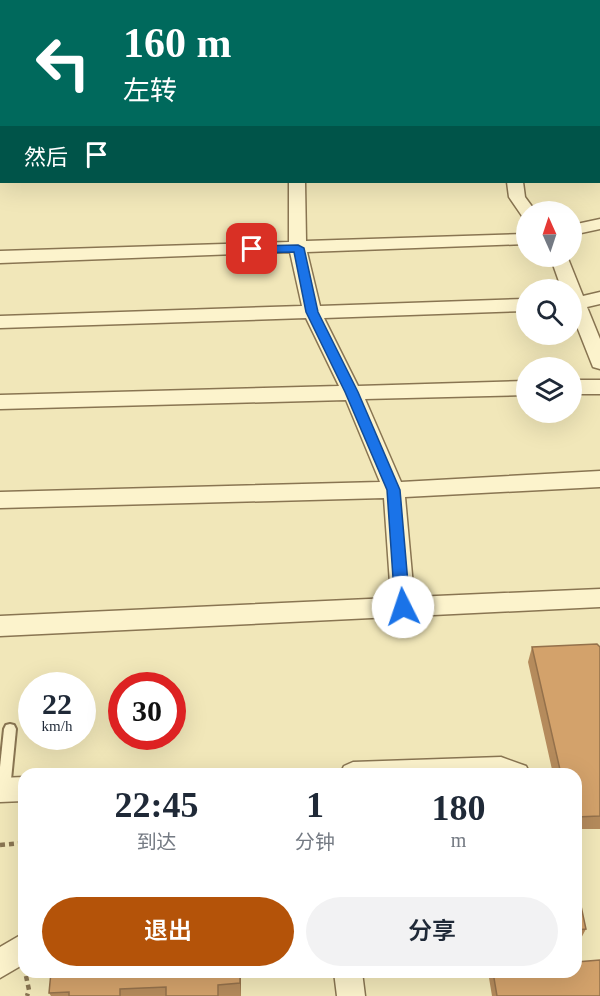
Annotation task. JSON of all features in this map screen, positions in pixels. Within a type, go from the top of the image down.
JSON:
[{"type":"street","points":[[297,183],[298,248],[312,312],[352,392],[394,490],[403,607]]},
{"type":"street","points":[[515,183],[517,197],[520,201]]},
{"type":"street","points":[[582,228],[600,224]]},
{"type":"street","points":[[0,257],[516,239]]},
{"type":"street","points":[[582,297],[600,298]]},
{"type":"street","points":[[0,322],[516,305]]},
{"type":"street","points":[[582,320],[600,362]]},
{"type":"street","points":[[582,387],[600,387]]},
{"type":"street","points":[[0,402],[516,388]]},
{"type":"street","points":[[0,500],[394,490],[600,479]]},
{"type":"street","points":[[0,626],[600,598]]},
{"type":"street","points":[[0,964],[18,951]]},
{"type":"street","points":[[349,978],[351,996]]},
{"type":"lane","points":[[9,790],[10,729]]},
{"type":"path","points":[[0,845],[18,844]]},
{"type":"path","points":[[27,978],[29,990],[27,996]]},
{"type":"building","points":[[597,644],[600,647],[600,816],[582,817],[582,768],[560,768],[532,647]]},
{"type":"building","points":[[582,910],[586,929],[582,929]]},
{"type":"building","points":[[600,960],[600,996],[497,996],[494,978],[582,978],[582,962]]},
{"type":"building","points":[[50,978],[240,978],[240,983],[218,985],[218,996],[166,996],[166,987],[120,989],[120,996],[69,996],[69,992],[49,993]]},
{"type":"route","points":[[252,249],[298,248],[312,312],[352,392],[394,490],[403,607]]}]
